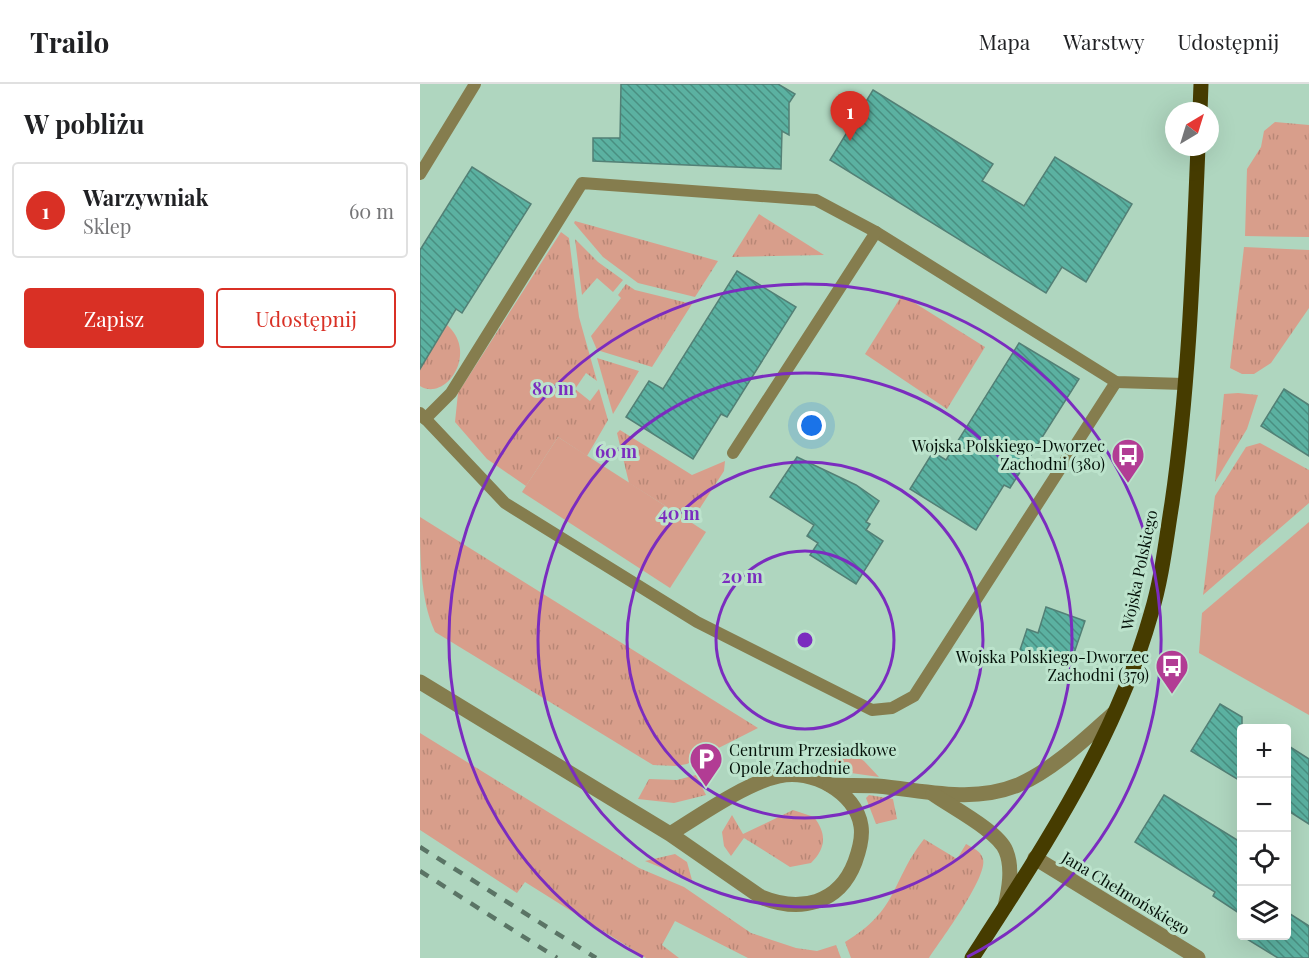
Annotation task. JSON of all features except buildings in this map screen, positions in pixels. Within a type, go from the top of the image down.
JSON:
[{"type":"main road","points":[[1200,102],[1201,84]]},
{"type":"main road","name":"Wojska Polskiego","points":[[972,958],[1074,794],[1114,713],[1152,614],[1176,478],[1197,156]]},
{"type":"street","points":[[420,682],[670,834],[761,897],[793,906],[809,905],[834,893],[846,880],[858,855],[861,824],[854,809],[830,785]]},
{"type":"street","points":[[670,834],[751,788],[780,775],[807,776],[830,785],[877,786],[932,794],[980,794],[1018,785],[1062,756],[1114,713]]},
{"type":"street","points":[[932,794],[983,828],[1006,850],[1010,870],[1005,907]]},
{"type":"street","name":"Jana Chełmońskiego","points":[[1035,858],[1198,958]]},
{"type":"lane","points":[[420,174],[475,84]]},
{"type":"lane","points":[[1116,382],[914,696],[892,708],[872,710],[697,622],[505,503],[423,416],[451,393],[582,183],[816,200],[876,232],[1116,382],[1184,384]]},
{"type":"lane","points":[[733,453],[876,232]]},
{"type":"green space","points":[[1275,122],[1309,125],[1309,237],[1245,236],[1247,169],[1261,147],[1264,131]]},
{"type":"green space","points":[[759,214],[824,255],[732,257]]},
{"type":"green space","points":[[575,221],[718,261],[695,297],[638,283],[603,257],[574,223]]},
{"type":"green space","points":[[561,232],[569,238],[579,317],[597,381],[586,373],[575,389],[590,401],[599,389],[608,420],[587,456],[558,437],[526,486],[487,459],[455,422],[458,393]]},
{"type":"green space","points":[[575,239],[598,262],[623,280],[613,292],[597,278],[582,295]]},
{"type":"green space","points":[[1244,247],[1309,250],[1309,308],[1271,363],[1254,374],[1242,374],[1230,368]]},
{"type":"green space","points":[[626,284],[635,290],[692,304],[652,367],[597,350],[591,336],[621,298],[618,295]]},
{"type":"green space","points":[[902,295],[985,347],[947,409],[865,354]]},
{"type":"green space","points":[[447,325],[456,336],[460,349],[455,372],[440,387],[430,389],[420,386],[420,350],[428,355]]},
{"type":"green space","points":[[597,358],[639,371],[613,414]]},
{"type":"green space","points":[[1224,394],[1258,395],[1247,429],[1215,482]]},
{"type":"green space","points":[[620,430],[692,475],[725,461],[724,471],[691,522],[629,483],[617,433]]},
{"type":"green space","points":[[558,437],[706,532],[670,588],[522,492]]},
{"type":"green space","points":[[1260,443],[1309,470],[1309,503],[1203,595],[1215,496],[1246,447]]},
{"type":"green space","points":[[420,517],[758,728],[687,764],[653,765],[435,632],[424,592]]},
{"type":"green space","points":[[1309,522],[1309,715],[1199,653],[1202,613]]},
{"type":"green space","points":[[420,733],[639,868],[684,887],[751,933],[796,948],[817,951],[836,945],[841,958],[748,958],[675,921],[662,945],[679,958],[646,958],[525,882],[517,893],[420,830]]},
{"type":"green space","points":[[841,746],[864,761],[879,777],[844,772],[832,767]]},
{"type":"green space","points":[[696,775],[706,795],[674,803],[638,799],[649,779],[677,780]]},
{"type":"green space","points":[[869,795],[893,799],[897,819],[876,824],[866,798]]},
{"type":"green space","points":[[793,810],[814,817],[821,829],[822,846],[811,863],[790,867],[744,838],[731,856],[724,846],[722,832],[732,815],[743,834]]},
{"type":"green space","points":[[924,839],[957,859],[966,844],[982,856],[983,868],[962,909],[929,958],[851,958],[845,942],[863,930],[885,906],[913,854]]},
{"type":"green space","points":[[675,854],[687,862],[692,880],[645,861]]},
{"type":"railway","points":[[420,847],[596,958]]},
{"type":"railway","points":[[420,871],[557,958]]},
{"type":"place","name":"Warzywniak","points":[[850,141]]},
{"type":"place","name":"Wojska Polskiego-Dworzec Zachodni (380)","points":[[1128,484]]},
{"type":"place","name":"Wojska Polskiego-Dworzec Zachodni (379)","points":[[1172,695]]},
{"type":"place","name":"Centrum Przesiadkowe Opole Zachodnie","points":[[706,788]]}]
